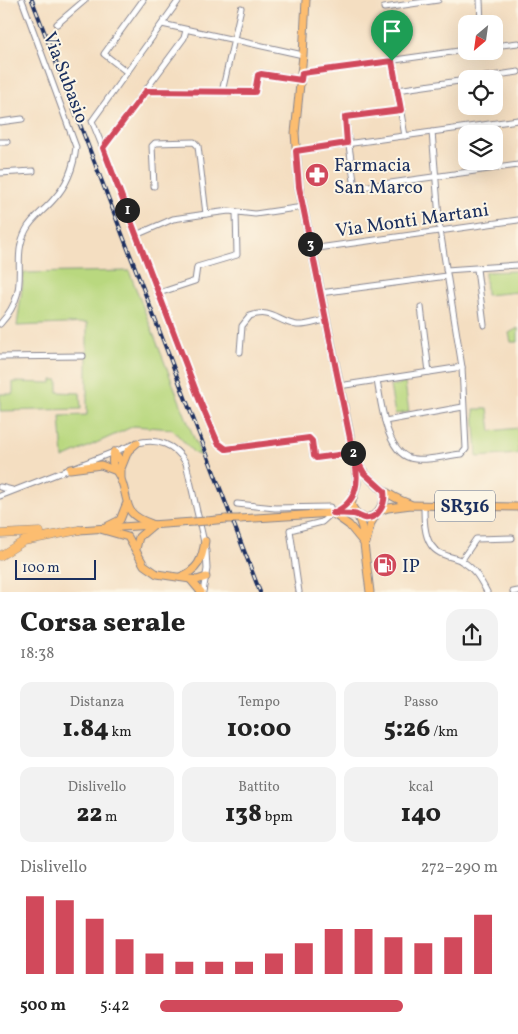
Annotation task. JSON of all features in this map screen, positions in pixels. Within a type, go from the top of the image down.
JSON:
[{"type":"highway","name":"SR316","points":[[0,534],[79,530]]},
{"type":"highway","name":"SR316","points":[[0,556],[13,546],[29,539],[79,530]]},
{"type":"highway","name":"SR316","points":[[0,541],[34,533]]},
{"type":"main road","points":[[306,0],[303,55],[295,133],[296,151],[303,207],[354,457],[355,491]]},
{"type":"main road","points":[[137,443],[128,451],[122,467],[121,481],[126,505],[135,518],[154,525]]},
{"type":"main road","points":[[114,452],[122,467]]},
{"type":"main road","points":[[114,452],[112,459],[114,470],[121,481]]},
{"type":"main road","points":[[332,513],[343,509],[351,501],[355,491],[362,484],[372,481],[354,457]]},
{"type":"main road","points":[[70,469],[101,465],[114,470]]},
{"type":"main road","name":"SR316","points":[[372,481],[397,500],[412,505],[518,507]]},
{"type":"main road","points":[[365,545],[369,528],[385,500],[384,491]]},
{"type":"main road","points":[[351,501],[365,545],[370,592]]},
{"type":"main road","points":[[100,529],[120,520],[126,505]]},
{"type":"main road","name":"SR316","points":[[79,530],[332,513],[357,515],[367,518],[377,513],[412,505]]},
{"type":"main road","points":[[332,513],[349,525],[365,545]]},
{"type":"main road","points":[[136,549],[138,537],[154,525]]},
{"type":"main road","points":[[100,529],[125,535],[136,549],[140,560],[149,570],[167,576],[179,577],[200,574],[206,576]]},
{"type":"main road","points":[[189,576],[201,562],[205,541]]},
{"type":"main road","points":[[189,576],[202,592]]},
{"type":"street","name":"Via Subasio","points":[[0,324],[18,296],[22,241],[26,230],[64,186],[75,158],[76,147],[22,0]]},
{"type":"street","points":[[57,24],[85,0]]},
{"type":"street","points":[[127,72],[104,54],[143,0]]},
{"type":"street","points":[[179,0],[92,121],[201,404],[221,447],[226,449],[309,438],[312,441],[314,456],[319,459],[354,457]]},
{"type":"street","points":[[384,8],[438,0]]},
{"type":"street","points":[[480,0],[481,15]]},
{"type":"street","points":[[222,92],[241,8]]},
{"type":"street","points":[[162,24],[303,55]]},
{"type":"street","points":[[103,148],[184,38],[186,30]]},
{"type":"street","points":[[503,45],[518,43]]},
{"type":"street","points":[[146,91],[255,92],[258,75],[261,74],[301,77],[458,51]]},
{"type":"street","points":[[392,61],[405,136]]},
{"type":"street","points":[[503,74],[518,72]]},
{"type":"street","points":[[397,90],[458,81]]},
{"type":"street","points":[[401,110],[345,117],[347,143],[355,188],[518,165]]},
{"type":"street","points":[[0,122],[22,119]]},
{"type":"street","points":[[296,151],[518,120]]},
{"type":"street","points":[[377,380],[385,421],[391,440],[406,455],[414,460],[462,454],[466,449],[462,367],[440,230],[432,132]]},
{"type":"street","points":[[0,142],[7,142]]},
{"type":"street","points":[[154,186],[152,146],[155,143],[194,142],[198,146],[206,214]]},
{"type":"street","points":[[0,172],[33,171]]},
{"type":"street","points":[[136,235],[173,219],[236,212],[255,214],[303,207]]},
{"type":"street","points":[[159,293],[195,281],[197,267],[237,255],[236,212]]},
{"type":"street","name":"Via Monti Martani","points":[[311,249],[518,220]]},
{"type":"street","points":[[320,293],[446,273],[518,265]]},
{"type":"street","points":[[477,269],[484,325]]},
{"type":"street","points":[[422,307],[429,372]]},
{"type":"street","points":[[240,352],[242,326],[250,316],[270,314],[286,322],[299,325],[325,320]]},
{"type":"street","points":[[0,357],[83,356]]},
{"type":"street","points":[[338,386],[462,367]]},
{"type":"street","points":[[385,421],[463,407]]},
{"type":"street","points":[[0,496],[137,443],[159,442],[172,447],[182,456],[186,463],[205,541],[206,576],[202,592]]},
{"type":"street","points":[[0,487],[17,490]]},
{"type":"street","points":[[237,504],[275,508],[330,507],[332,513],[322,522],[290,530],[299,592]]},
{"type":"street","points":[[424,506],[427,536],[431,545],[439,553],[461,561],[477,574],[487,592]]},
{"type":"street","points":[[461,561],[476,539],[512,538]]},
{"type":"street","points":[[514,592],[518,591]]},
{"type":"green space","points":[[129,271],[201,456],[194,453],[172,429],[134,426],[63,458],[60,416],[87,415],[87,323],[17,326],[24,273]]},
{"type":"green space","points":[[518,271],[518,292],[486,295],[485,272]]},
{"type":"green space","points":[[518,328],[518,342],[511,342],[509,333]]},
{"type":"green space","points":[[52,380],[58,380],[58,392],[80,393],[81,409],[0,411],[0,394],[13,394],[13,382],[52,383]]},
{"type":"green space","points":[[405,383],[409,412],[395,414],[390,386]]},
{"type":"green space","points":[[474,409],[488,409],[491,431],[518,428],[518,454],[477,457]]},
{"type":"railway","points":[[32,0],[260,592]]},
{"type":"place","name":"Farmacia San Marco","points":[[317,175]]},
{"type":"place","name":"IP","points":[[385,565]]},
{"type":"route","points":[[392,61],[302,73],[301,80],[261,74],[258,75],[255,92],[146,91],[103,148],[201,404],[218,443],[226,449],[309,438],[312,441],[316,458],[353,453],[357,482],[355,491],[351,501],[343,509],[333,513],[356,514],[363,518],[375,516],[383,505],[385,496],[380,486],[364,473],[355,460],[353,453],[299,187],[296,151],[347,143],[345,117],[401,110],[392,61]]}]
